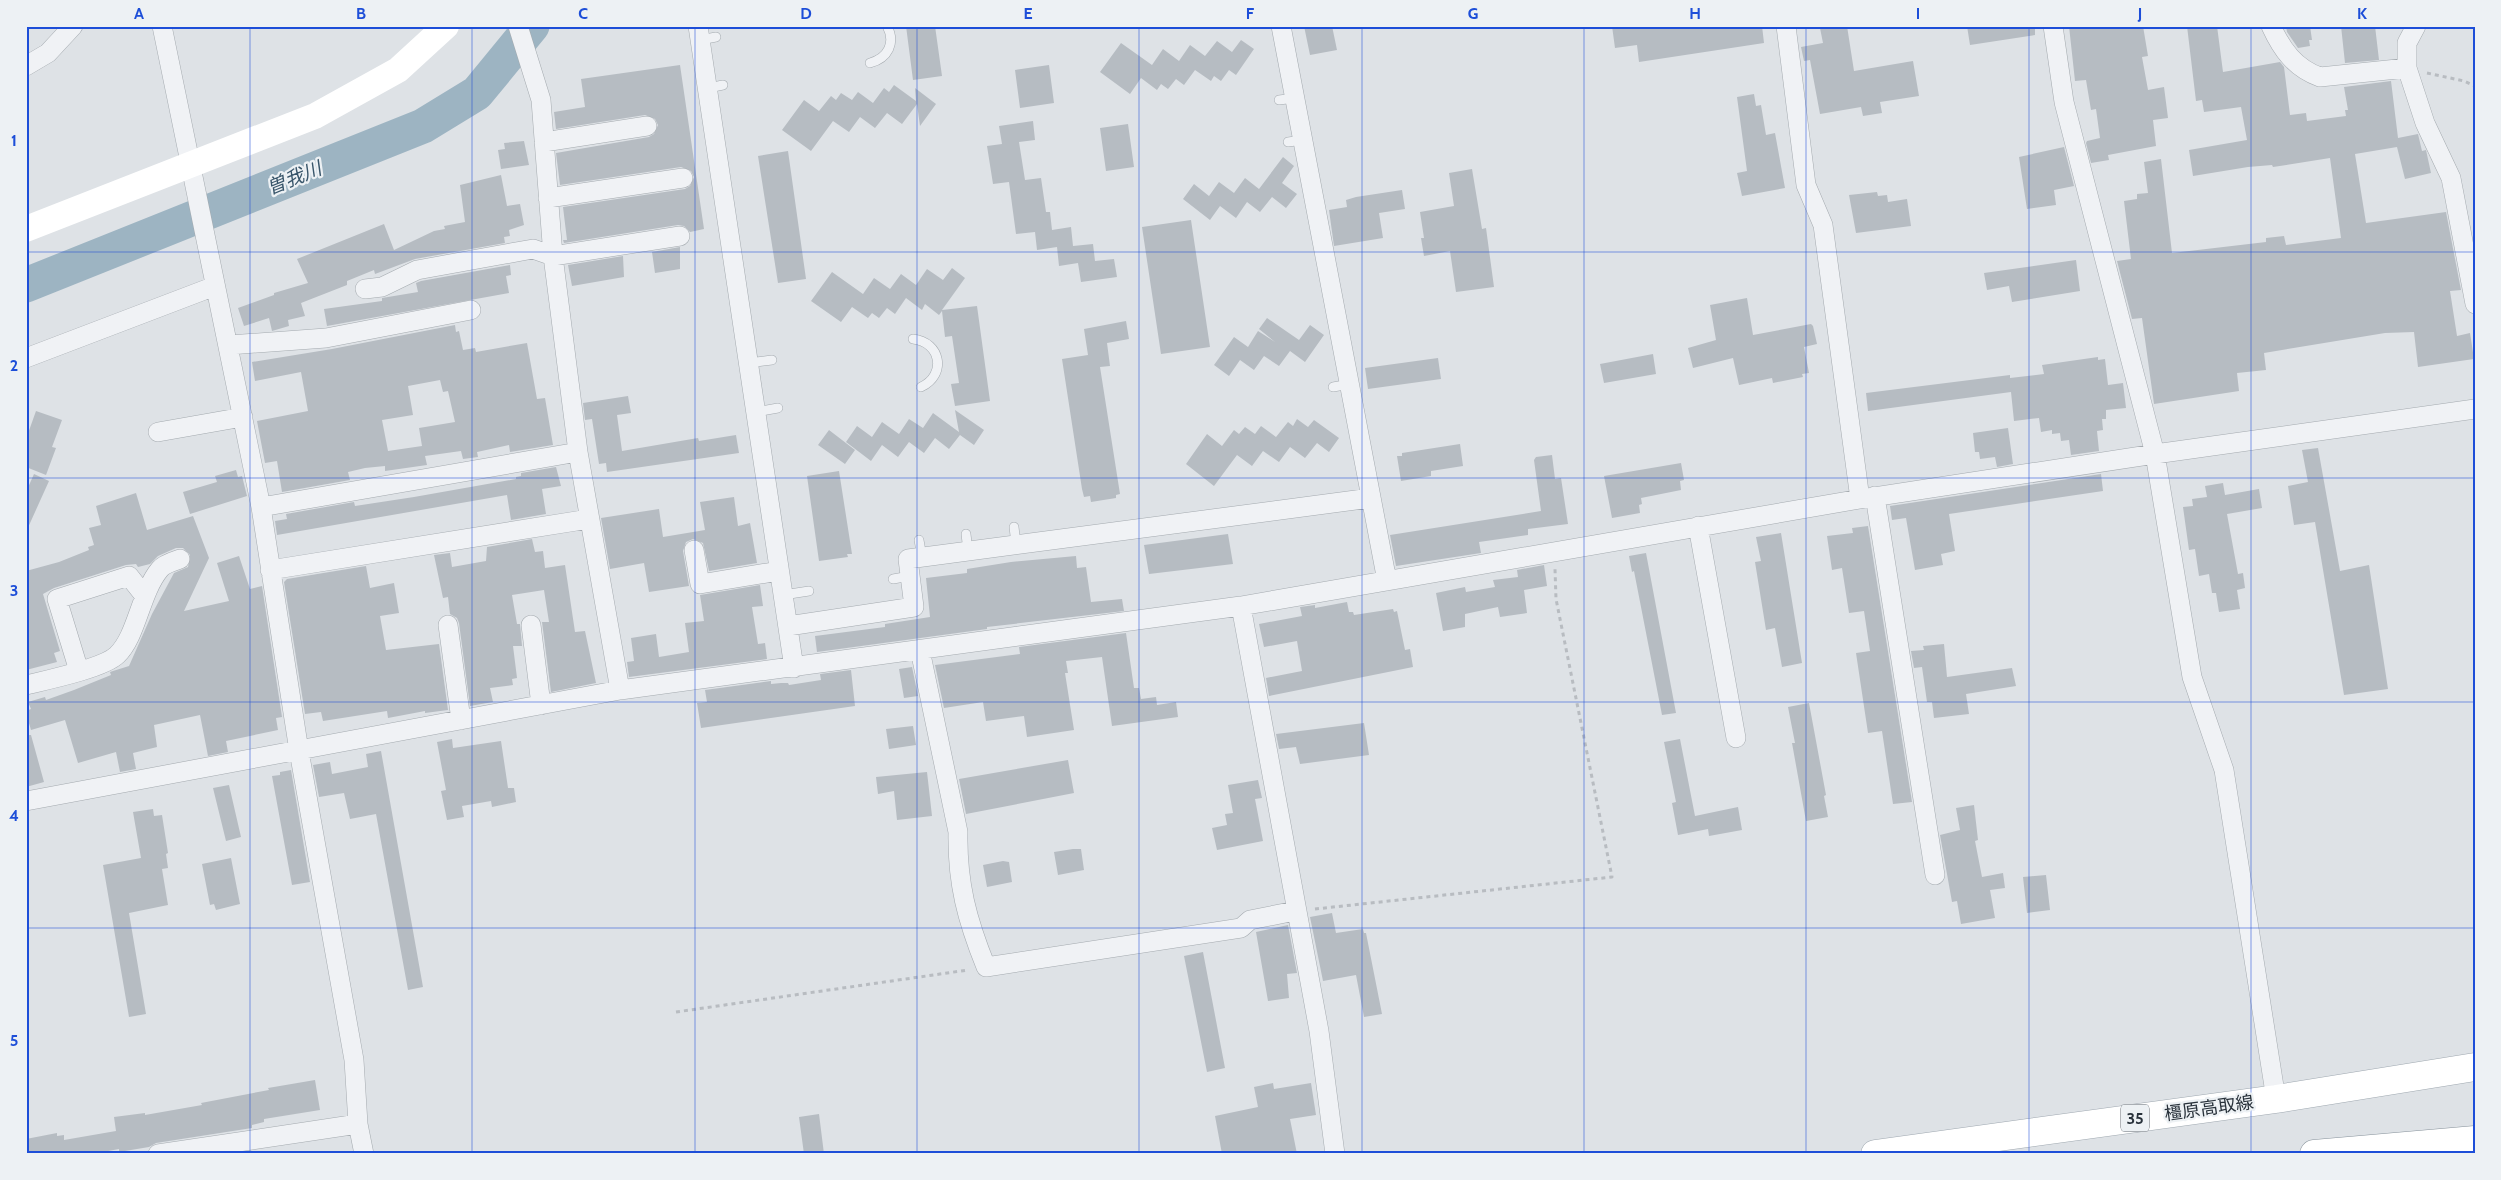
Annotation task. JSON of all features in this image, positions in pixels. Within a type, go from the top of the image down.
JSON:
[{"type":"main road","name":"橿原高取線","points":[[1874,1154],[1975,1147],[2475,1067]]},
{"type":"main road","name":"橿原高取線","points":[[2396,1081],[2475,1081]]},
{"type":"main road","points":[[2314,1154],[2475,1140]]},
{"type":"street","points":[[26,66],[48,53],[73,26]]},
{"type":"street","points":[[162,26],[261,506],[299,751],[354,1060],[358,1124],[364,1154]]},
{"type":"street","points":[[26,229],[192,172],[315,116],[398,70],[446,26]]},
{"type":"street","points":[[518,26],[538,92],[544,142],[552,256],[578,452],[620,690]]},
{"type":"street","points":[[1281,26],[1287,99],[1341,386],[1371,498],[1387,581]]},
{"type":"street","points":[[1786,26],[1806,185],[1823,225],[1868,498],[1935,875]]},
{"type":"street","points":[[2053,26],[2064,102],[2155,454],[2192,677],[2224,770],[2276,1099]]},
{"type":"street","points":[[2271,26],[2280,46],[2295,64],[2307,72],[2320,77],[2407,68]]},
{"type":"street","points":[[2416,26],[2407,43],[2407,68],[2425,123],[2451,178],[2475,304]]},
{"type":"street","points":[[705,34],[715,86],[748,363],[794,668]]},
{"type":"street","points":[[544,142],[647,126]]},
{"type":"street","points":[[548,198],[683,178]]},
{"type":"street","points":[[365,289],[382,287],[417,270],[533,249],[552,256],[680,236]]},
{"type":"street","points":[[26,358],[214,282]]},
{"type":"street","points":[[229,345],[326,338],[471,310]]},
{"type":"street","points":[[26,801],[620,690],[794,668],[1241,606],[1868,498],[2155,454],[2475,409]]},
{"type":"street","points":[[158,432],[243,417]]},
{"type":"street","points":[[261,506],[578,452]]},
{"type":"street","points":[[788,626],[914,607],[901,578],[908,559],[920,548],[1371,498]]},
{"type":"street","points":[[270,570],[589,519]]},
{"type":"street","points":[[1698,526],[1736,738]]},
{"type":"street","points":[[694,550],[700,584],[779,571]]},
{"type":"street","points":[[26,685],[79,671],[117,656],[126,643],[144,595],[160,568],[180,558]]},
{"type":"street","points":[[79,671],[57,599],[129,576],[144,595]]},
{"type":"street","points":[[1241,606],[1295,911],[1319,1031],[1335,1154]]},
{"type":"street","points":[[448,625],[461,720]]},
{"type":"street","points":[[531,625],[541,705]]},
{"type":"street","points":[[920,650],[958,832],[958,862],[962,896],[970,928],[986,967],[1241,928],[1250,920],[1295,911]]},
{"type":"street","points":[[158,1154],[358,1124]]},
{"type":"lane","points":[[870,63],[884,57],[889,50],[891,35],[887,26]]},
{"type":"lane","points":[[912,339],[926,342],[932,347],[938,359],[936,373],[927,384],[921,387]]},
{"type":"lane","points":[[748,363],[772,360]]},
{"type":"lane","points":[[756,412],[778,408]]},
{"type":"lane","points":[[783,595],[809,591]]},
{"type":"path","points":[[2407,68],[2464,80],[2475,86]]},
{"type":"path","points":[[1295,911],[1612,876],[1556,598],[1555,551]]},
{"type":"path","points":[[676,1012],[986,967]]},
{"type":"building","points":[[906,26],[935,26],[942,76],[913,80]]},
{"type":"building","points":[[1304,26],[1332,26],[1337,50],[1310,55]]},
{"type":"building","points":[[1612,26],[1651,26],[1652,29],[1667,26],[1762,26],[1764,43],[1639,62],[1637,45],[1615,48]]},
{"type":"building","points":[[1847,26],[1854,71],[1913,61],[1919,96],[1880,102],[1882,113],[1863,116],[1861,107],[1820,114],[1810,60],[1804,61],[1801,47],[1823,43],[1820,28]]},
{"type":"building","points":[[1967,26],[2035,26],[2035,35],[1970,45]]},
{"type":"building","points":[[2069,26],[2143,26],[2148,56],[2142,57],[2148,90],[2164,87],[2168,118],[2153,120],[2156,146],[2108,155],[2109,160],[2091,163],[2086,143],[2087,141],[2100,138],[2096,109],[2091,110],[2086,80],[2075,81]]},
{"type":"building","points":[[2187,26],[2217,26],[2223,72],[2280,62],[2284,67],[2290,115],[2306,113],[2307,121],[2346,116],[2345,110],[2348,110],[2344,87],[2391,81],[2398,138],[2418,134],[2422,151],[2426,150],[2431,173],[2405,179],[2397,147],[2355,154],[2366,223],[2446,212],[2461,290],[2450,291],[2457,336],[2470,333],[2474,359],[2418,367],[2414,332],[2385,333],[2264,353],[2266,370],[2237,373],[2239,391],[2154,404],[2142,318],[2132,319],[2117,261],[2131,259],[2124,201],[2137,199],[2137,194],[2148,193],[2144,162],[2161,159],[2172,253],[2266,242],[2266,238],[2284,236],[2286,245],[2341,238],[2330,158],[2273,167],[2272,165],[2248,167],[2193,176],[2189,150],[2247,140],[2241,107],[2204,112],[2202,100],[2196,101]]},
{"type":"building","points":[[2286,26],[2310,26],[2312,40],[2309,40],[2310,46],[2298,48],[2287,32]]},
{"type":"building","points":[[2341,26],[2375,26],[2379,60],[2345,63]]},
{"type":"building","points":[[1241,40],[1254,49],[1236,75],[1229,70],[1221,81],[1214,76],[1211,81],[1195,70],[1184,85],[1176,79],[1168,89],[1161,84],[1157,90],[1141,78],[1130,94],[1100,72],[1121,43],[1152,65],[1163,49],[1179,61],[1190,45],[1205,56],[1217,41],[1232,52]]},
{"type":"building","points":[[680,65],[704,229],[690,232],[684,226],[678,225],[564,243],[563,240],[567,240],[563,207],[685,189],[690,186],[694,177],[691,171],[681,167],[560,185],[556,153],[649,137],[654,134],[658,125],[655,119],[645,115],[556,129],[554,112],[585,107],[581,79]]},
{"type":"building","points":[[1049,65],[1054,103],[1020,108],[1015,70]]},
{"type":"building","points":[[894,85],[916,101],[915,88],[936,104],[920,126],[917,104],[902,124],[887,113],[875,128],[860,117],[849,132],[833,121],[811,151],[782,130],[804,100],[819,111],[831,96],[836,100],[841,93],[852,100],[858,92],[873,103],[884,88],[889,92]]},
{"type":"building","points":[[1754,94],[1756,106],[1761,105],[1766,135],[1775,133],[1785,188],[1742,196],[1737,173],[1747,171],[1737,97]]},
{"type":"building","points":[[1033,121],[1035,140],[1019,142],[1025,180],[1041,178],[1046,212],[1050,212],[1052,230],[1071,227],[1073,246],[1093,244],[1095,261],[1114,259],[1117,277],[1081,282],[1078,263],[1059,266],[1057,247],[1037,250],[1035,232],[1016,234],[1009,182],[993,184],[987,146],[1002,144],[999,126]]},
{"type":"building","points":[[1128,124],[1134,167],[1106,171],[1100,128]]},
{"type":"building","points":[[524,141],[529,165],[501,169],[498,150],[505,149],[504,143]]},
{"type":"building","points":[[2064,147],[2074,186],[2054,190],[2056,205],[2027,209],[2019,157]]},
{"type":"building","points":[[788,151],[806,279],[778,283],[758,156]]},
{"type":"building","points":[[1283,157],[1294,166],[1282,183],[1297,194],[1286,208],[1272,197],[1260,212],[1247,202],[1236,218],[1220,206],[1210,220],[1183,199],[1194,184],[1209,196],[1219,182],[1234,193],[1245,178],[1259,189]]},
{"type":"building","points":[[1472,169],[1482,229],[1486,228],[1494,287],[1456,292],[1450,251],[1424,256],[1421,238],[1424,238],[1420,212],[1454,206],[1449,173]]},
{"type":"building","points":[[501,175],[507,206],[520,204],[524,225],[509,230],[510,236],[504,237],[505,243],[415,259],[375,274],[374,270],[347,281],[347,285],[301,303],[305,316],[288,320],[289,326],[272,331],[269,318],[244,326],[238,308],[274,295],[274,293],[308,283],[297,259],[384,224],[394,250],[434,231],[445,229],[444,226],[465,222],[460,185]]},
{"type":"building","points":[[1402,190],[1405,209],[1379,213],[1383,238],[1334,246],[1329,210],[1347,207],[1346,200],[1356,197]]},
{"type":"building","points":[[1877,192],[1878,196],[1887,195],[1888,202],[1907,199],[1911,226],[1856,233],[1849,195]]},
{"type":"building","points":[[1191,220],[1210,347],[1161,354],[1142,227]]},
{"type":"building","points":[[680,247],[680,269],[655,273],[652,252]]},
{"type":"building","points":[[623,256],[624,277],[572,286],[568,265]]},
{"type":"building","points":[[2076,260],[2080,291],[2012,302],[2009,286],[1987,290],[1984,273]]},
{"type":"building","points":[[510,265],[511,275],[506,276],[509,293],[327,326],[324,309],[382,301],[382,298],[418,292],[416,283],[421,281]]},
{"type":"building","points":[[952,268],[965,278],[942,310],[977,306],[990,401],[955,406],[951,384],[959,383],[952,336],[945,337],[942,311],[939,315],[925,304],[922,310],[906,298],[895,314],[887,308],[879,318],[872,313],[868,318],[852,307],[841,322],[811,301],[832,272],[863,294],[874,278],[890,289],[901,274],[916,285],[927,269],[943,280]]},
{"type":"building","points":[[1747,298],[1753,335],[1811,324],[1813,326],[1817,344],[1804,347],[1809,373],[1802,374],[1803,377],[1773,383],[1772,378],[1739,385],[1733,358],[1693,368],[1688,348],[1716,340],[1710,305]]},
{"type":"building","points":[[1267,318],[1299,340],[1310,325],[1324,335],[1305,362],[1290,351],[1279,366],[1264,356],[1254,370],[1240,360],[1229,376],[1214,365],[1234,337],[1248,347],[1258,331],[1275,342],[1259,329]]},
{"type":"building","points":[[1126,321],[1129,339],[1107,343],[1110,366],[1100,367],[1120,494],[1116,495],[1116,498],[1091,502],[1090,496],[1084,497],[1082,489],[1062,359],[1088,355],[1084,329]]},
{"type":"building","points":[[455,325],[456,332],[459,331],[463,350],[475,348],[476,352],[527,343],[537,399],[545,398],[553,445],[510,452],[509,445],[477,452],[478,457],[463,459],[461,451],[425,456],[427,465],[385,471],[385,466],[365,468],[348,472],[350,480],[282,492],[277,461],[265,463],[257,421],[308,411],[301,372],[255,381],[252,362],[332,349]],"holes":[[[440,380],[443,392],[448,391],[455,422],[419,428],[422,446],[388,451],[382,420],[413,415],[408,386]]]},
{"type":"building","points":[[1653,354],[1656,374],[1604,383],[1600,364]]},
{"type":"building","points":[[2098,357],[2098,360],[2105,359],[2108,385],[2123,383],[2126,408],[2106,410],[2106,419],[2102,419],[2103,430],[2097,431],[2099,451],[2071,455],[2069,440],[2061,441],[2060,433],[2052,434],[2052,430],[2041,432],[2039,418],[2014,421],[2011,392],[1868,411],[1866,393],[2010,375],[2010,378],[2044,374],[2042,365]]},
{"type":"building","points":[[1438,358],[1441,379],[1368,389],[1365,368]]},
{"type":"building","points":[[628,396],[631,413],[617,415],[622,451],[698,438],[699,441],[736,435],[739,453],[607,472],[606,463],[599,464],[592,419],[585,420],[583,403]]},
{"type":"building","points":[[955,410],[984,430],[974,445],[960,435],[949,449],[935,438],[924,453],[909,442],[898,457],[882,445],[871,461],[846,442],[857,426],[872,437],[882,422],[899,434],[909,419],[923,428],[933,413],[959,432]]},
{"type":"building","points":[[36,411],[62,420],[52,447],[56,448],[46,475],[26,467],[26,439]]},
{"type":"building","points":[[1297,419],[1308,427],[1314,420],[1339,438],[1329,452],[1317,443],[1305,458],[1290,447],[1279,462],[1263,451],[1252,466],[1237,455],[1214,486],[1186,464],[1207,434],[1222,446],[1234,430],[1239,434],[1245,427],[1255,434],[1261,426],[1276,437],[1288,422],[1293,426]]},
{"type":"building","points":[[2008,428],[2013,464],[1997,467],[1995,457],[1980,459],[1979,452],[1975,452],[1973,433]]},
{"type":"building","points":[[829,430],[855,450],[845,464],[818,445]]},
{"type":"building","points":[[1460,444],[1463,466],[1431,471],[1431,476],[1401,481],[1397,456],[1402,456],[1402,453]]},
{"type":"building","points":[[2318,448],[2340,571],[2369,565],[2388,689],[2344,695],[2315,522],[2294,525],[2288,486],[2308,482],[2302,450]]},
{"type":"building","points":[[1552,455],[1555,479],[1561,478],[1568,524],[1528,529],[1528,535],[1479,542],[1481,553],[1396,566],[1390,535],[1541,511],[1534,460],[1536,457]]},
{"type":"building","points":[[1681,463],[1684,480],[1680,481],[1681,490],[1641,498],[1642,504],[1639,505],[1640,513],[1612,518],[1604,476]]},
{"type":"building","points":[[556,467],[561,486],[542,489],[546,514],[511,520],[507,495],[277,535],[275,521],[287,519],[286,514],[354,502],[355,506],[414,497],[516,479],[516,477],[521,476],[521,473]]},
{"type":"building","points":[[236,470],[238,477],[242,476],[247,496],[190,514],[183,492],[217,482],[215,476]]},
{"type":"building","points":[[839,471],[852,554],[847,554],[848,557],[819,561],[807,476]]},
{"type":"building","points":[[34,474],[49,481],[26,532],[26,492]]},
{"type":"building","points":[[2101,474],[2103,491],[1949,514],[1955,551],[1941,554],[1943,565],[1915,570],[1906,518],[1892,520],[1890,506]]},
{"type":"building","points":[[2223,483],[2225,495],[2259,489],[2262,508],[2227,514],[2238,574],[2243,573],[2245,588],[2237,590],[2240,609],[2219,612],[2216,593],[2212,593],[2209,574],[2199,576],[2195,549],[2189,550],[2183,507],[2193,506],[2192,499],[2207,497],[2205,486]]},
{"type":"building","points":[[136,493],[147,530],[193,516],[209,558],[184,611],[229,601],[217,563],[239,556],[250,589],[262,586],[282,717],[276,718],[278,730],[226,741],[228,752],[208,756],[200,715],[154,725],[157,747],[133,753],[136,769],[120,772],[116,752],[78,763],[65,720],[31,730],[26,713],[26,711],[31,709],[28,702],[45,697],[46,700],[111,675],[110,672],[129,666],[152,614],[174,573],[188,567],[190,555],[183,548],[176,548],[158,556],[150,564],[138,567],[136,564],[126,565],[54,588],[43,594],[60,651],[54,653],[57,662],[26,670],[26,571],[59,562],[89,550],[88,547],[94,545],[89,528],[101,525],[96,506]]},
{"type":"building","points":[[734,497],[738,526],[750,523],[757,563],[709,571],[703,543],[693,539],[686,542],[683,551],[689,586],[649,592],[644,563],[610,569],[601,518],[659,509],[663,537],[705,530],[700,502]]},
{"type":"building","points":[[1868,526],[1912,802],[1893,804],[1882,731],[1868,733],[1856,653],[1870,651],[1864,611],[1849,613],[1842,568],[1832,570],[1827,536],[1853,533],[1852,528]]},
{"type":"building","points":[[1781,533],[1802,663],[1782,667],[1775,628],[1766,630],[1755,562],[1761,561],[1756,537]]},
{"type":"building","points":[[1228,534],[1233,564],[1149,574],[1144,545]]},
{"type":"building","points":[[532,539],[535,552],[543,551],[545,568],[565,565],[575,632],[585,631],[596,683],[551,692],[542,622],[549,622],[544,590],[512,595],[517,624],[520,624],[522,646],[513,646],[517,678],[512,679],[513,685],[490,688],[493,702],[470,706],[459,623],[457,618],[450,614],[448,597],[443,598],[434,555],[450,553],[452,567],[486,561],[487,547]]},
{"type":"building","points":[[1646,553],[1676,713],[1662,715],[1634,571],[1632,572],[1629,556]]},
{"type":"building","points":[[1076,556],[1077,568],[1086,567],[1091,602],[1122,599],[1124,611],[987,627],[987,629],[817,652],[815,636],[885,627],[885,624],[930,617],[926,578],[967,573],[967,569],[1011,562]]},
{"type":"building","points":[[1544,565],[1547,586],[1524,590],[1527,613],[1500,617],[1498,607],[1465,614],[1465,627],[1443,631],[1436,593],[1465,587],[1466,592],[1495,587],[1493,580],[1518,577],[1517,570]]},
{"type":"building","points":[[366,566],[370,588],[394,583],[399,613],[380,616],[386,650],[439,644],[448,710],[425,713],[425,711],[388,718],[387,711],[323,721],[321,712],[305,714],[284,582],[287,579]]},
{"type":"building","points":[[760,585],[763,606],[752,607],[758,644],[765,643],[767,659],[629,677],[627,662],[634,661],[631,638],[656,634],[659,657],[689,652],[685,623],[704,621],[700,595]]},
{"type":"building","points":[[1347,602],[1349,612],[1353,612],[1354,615],[1393,609],[1394,612],[1397,611],[1405,650],[1410,649],[1413,667],[1269,696],[1266,678],[1302,671],[1297,641],[1264,647],[1259,624],[1302,616],[1300,607],[1315,605],[1315,608]]},
{"type":"building","points":[[1126,633],[1134,688],[1139,688],[1141,699],[1156,697],[1157,705],[1176,702],[1178,717],[1112,726],[1102,657],[1066,661],[1068,673],[1065,673],[1074,730],[1027,737],[1024,716],[986,721],[983,702],[944,708],[935,665],[1020,654],[1019,647]]},
{"type":"building","points":[[1944,644],[1947,677],[2012,668],[2016,686],[1966,694],[1969,714],[1934,718],[1932,702],[1927,702],[1922,667],[1914,668],[1911,651],[1924,650],[1923,646]]},
{"type":"building","points":[[912,667],[918,696],[904,698],[899,669]]},
{"type":"building","points":[[851,670],[855,706],[701,728],[697,703],[707,702],[705,690],[771,681],[771,684],[788,683],[789,685],[821,680],[820,674]]},
{"type":"building","points":[[1809,703],[1826,795],[1824,796],[1828,817],[1806,821],[1792,743],[1795,743],[1788,707]]},
{"type":"building","points":[[1364,723],[1369,755],[1300,764],[1296,747],[1279,749],[1276,734]]},
{"type":"building","points":[[913,726],[916,745],[889,749],[886,729]]},
{"type":"building","points":[[26,735],[31,735],[44,782],[26,787]]},
{"type":"building","points":[[452,739],[453,748],[501,741],[508,788],[514,788],[516,802],[492,807],[491,801],[462,806],[464,817],[447,820],[441,791],[446,790],[437,742]]},
{"type":"building","points":[[1680,739],[1695,816],[1738,807],[1742,830],[1709,836],[1708,829],[1678,835],[1672,803],[1676,802],[1664,742]]},
{"type":"building","points":[[381,751],[423,987],[408,990],[376,814],[350,819],[344,793],[319,797],[313,765],[330,762],[332,774],[368,767],[366,754]]},
{"type":"building","points":[[1068,760],[1074,793],[966,814],[959,779]]},
{"type":"building","points":[[291,770],[310,882],[292,885],[272,776]]},
{"type":"building","points":[[927,772],[932,816],[897,820],[894,791],[878,794],[876,777]]},
{"type":"building","points":[[1258,780],[1262,798],[1255,799],[1263,841],[1217,850],[1212,828],[1227,825],[1225,814],[1233,813],[1228,785]]},
{"type":"building","points":[[229,785],[241,837],[226,841],[213,788]]},
{"type":"building","points":[[1974,805],[1978,840],[1975,841],[1982,877],[2003,873],[2005,888],[1990,890],[1995,918],[1961,924],[1957,901],[1952,902],[1940,835],[1960,830],[1956,808]]},
{"type":"building","points":[[153,809],[154,816],[162,815],[168,853],[166,854],[168,868],[162,869],[168,905],[129,913],[146,1014],[129,1017],[103,865],[141,858],[133,812]]},
{"type":"building","points":[[1081,849],[1084,870],[1058,875],[1054,852]]},
{"type":"building","points":[[231,858],[240,904],[216,910],[214,904],[210,905],[202,864]]},
{"type":"building","points":[[1003,861],[1009,862],[1012,882],[987,887],[983,865]]},
{"type":"building","points":[[2046,875],[2050,910],[2027,913],[2023,877]]},
{"type":"building","points":[[1332,913],[1336,933],[1363,929],[1364,933],[1366,933],[1382,1014],[1364,1017],[1356,975],[1323,981],[1310,917]]},
{"type":"building","points":[[1288,925],[1297,973],[1287,974],[1289,998],[1268,1001],[1256,932]]},
{"type":"building","points":[[1203,952],[1225,1068],[1207,1072],[1184,956]]},
{"type":"building","points":[[315,1080],[320,1110],[264,1119],[264,1122],[252,1125],[252,1128],[156,1143],[149,1147],[119,1152],[119,1149],[92,1154],[26,1154],[26,1139],[57,1133],[57,1136],[64,1135],[64,1140],[116,1131],[114,1117],[145,1113],[145,1115],[202,1105],[201,1103],[269,1090],[268,1088]]},
{"type":"building","points":[[1273,1083],[1274,1089],[1311,1083],[1316,1115],[1290,1119],[1297,1154],[1222,1154],[1215,1116],[1258,1107],[1254,1087]]},
{"type":"building","points":[[819,1114],[824,1154],[804,1154],[799,1117]]},
{"type":"waterway","name":"曽我川","points":[[26,285],[423,126],[477,93],[532,26]]}]
